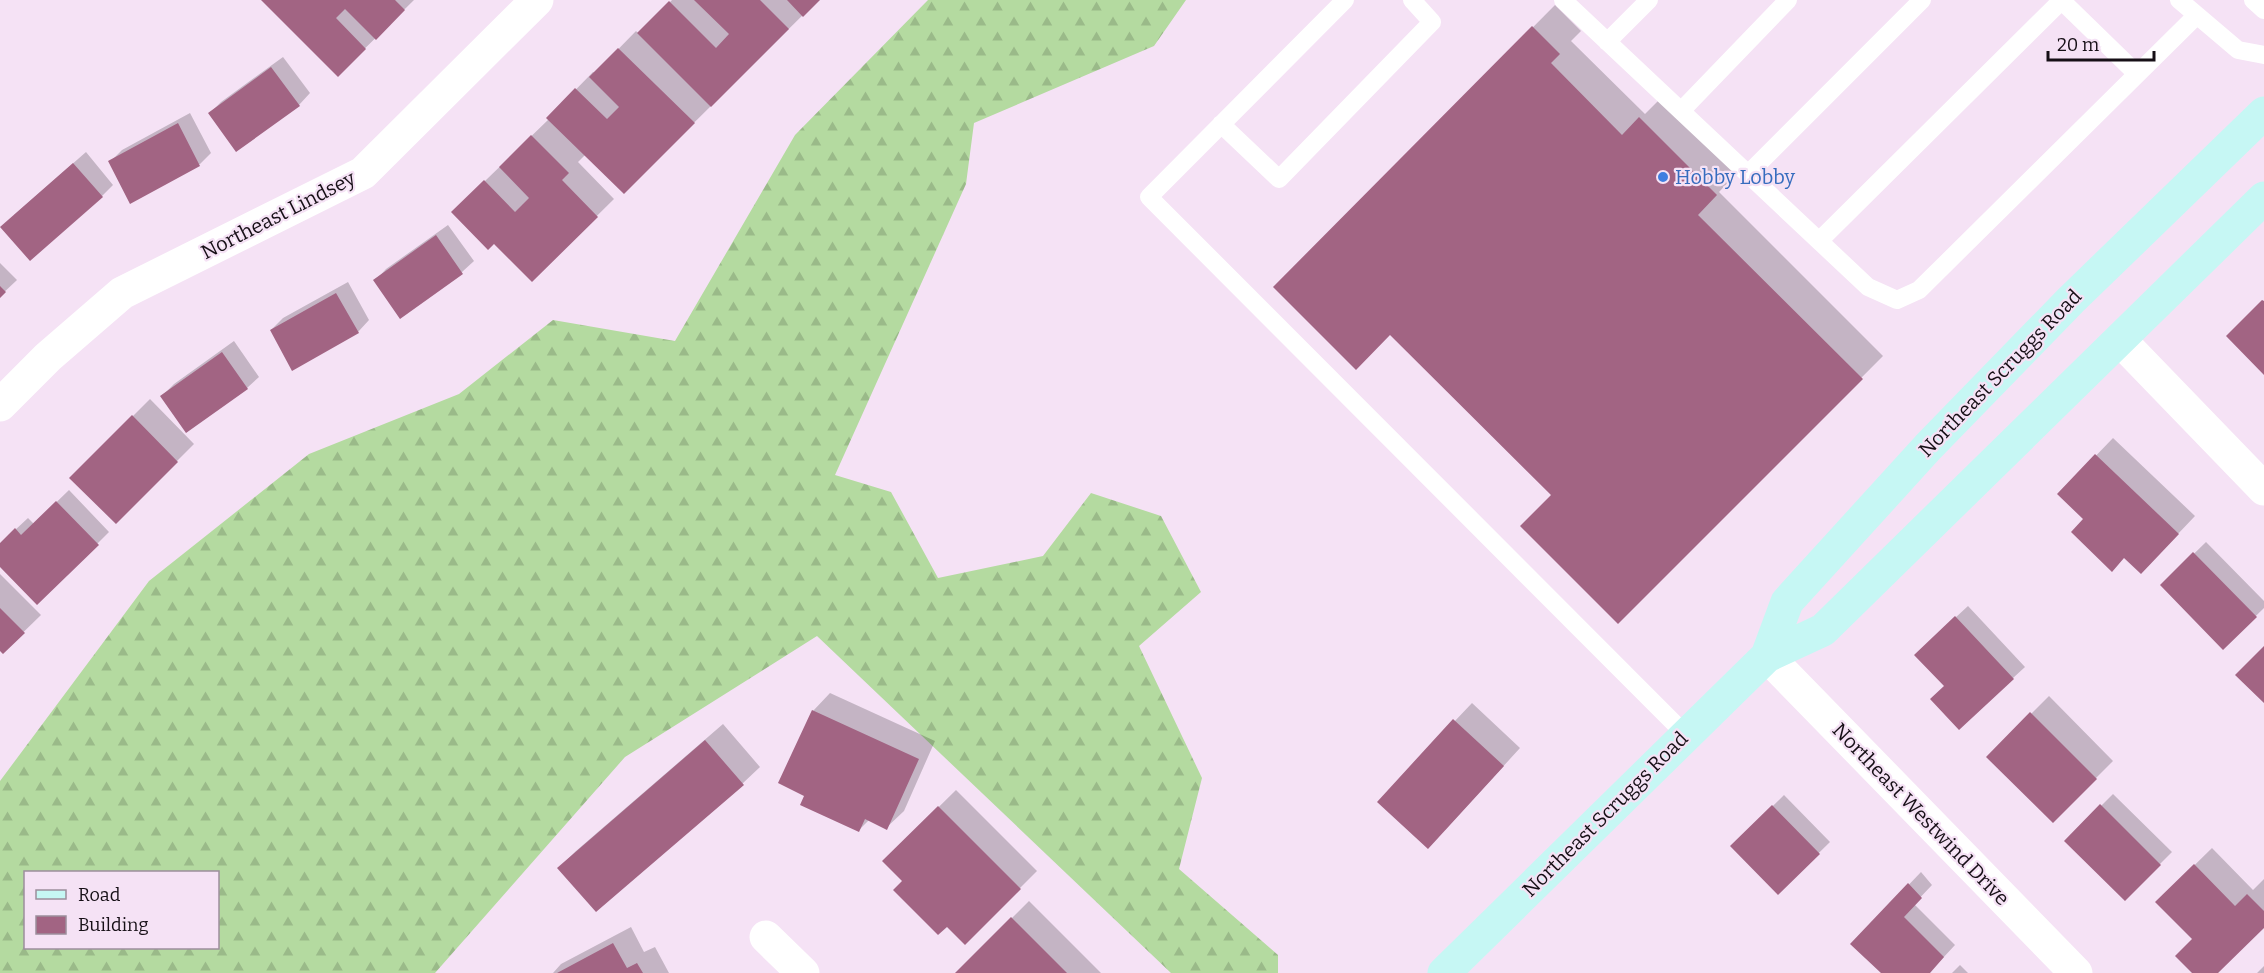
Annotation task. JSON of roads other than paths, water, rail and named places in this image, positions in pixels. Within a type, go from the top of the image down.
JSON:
[{"type":"street","name":"Northeast Lindsey","points":[[0,405],[48,357],[122,293],[363,173],[537,0]]},
{"type":"street","name":"Northeast Scruggs Road","points":[[1767,656],[1787,602],[1928,447],[2071,300],[2264,113]]},
{"type":"street","name":"Northeast Scruggs Road","points":[[1444,973],[1767,656],[1823,630],[2264,198]]},
{"type":"street","points":[[2120,340],[2264,489]]},
{"type":"street","name":"Northeast Westwind Drive","points":[[1767,656],[2076,973]]},
{"type":"street","points":[[766,937],[803,973]]},
{"type":"lane","points":[[1345,0],[1149,197],[1685,734]]},
{"type":"lane","points":[[1221,124],[1279,179],[1432,22],[1412,0]]},
{"type":"lane","points":[[1563,0],[1868,287],[1897,300],[1919,290],[2196,16]]},
{"type":"lane","points":[[1607,42],[1649,0]]},
{"type":"lane","points":[[1681,111],[1788,0]]},
{"type":"lane","points":[[1748,174],[1922,0]]},
{"type":"lane","points":[[1819,241],[2061,0],[2137,74]]},
{"type":"lane","points":[[2180,0],[2238,50],[2264,55]]},
{"type":"lane","points":[[2253,0],[2264,10]]},
{"type":"place","name":"Hobby Lobby","points":[[1663,177]]}]
